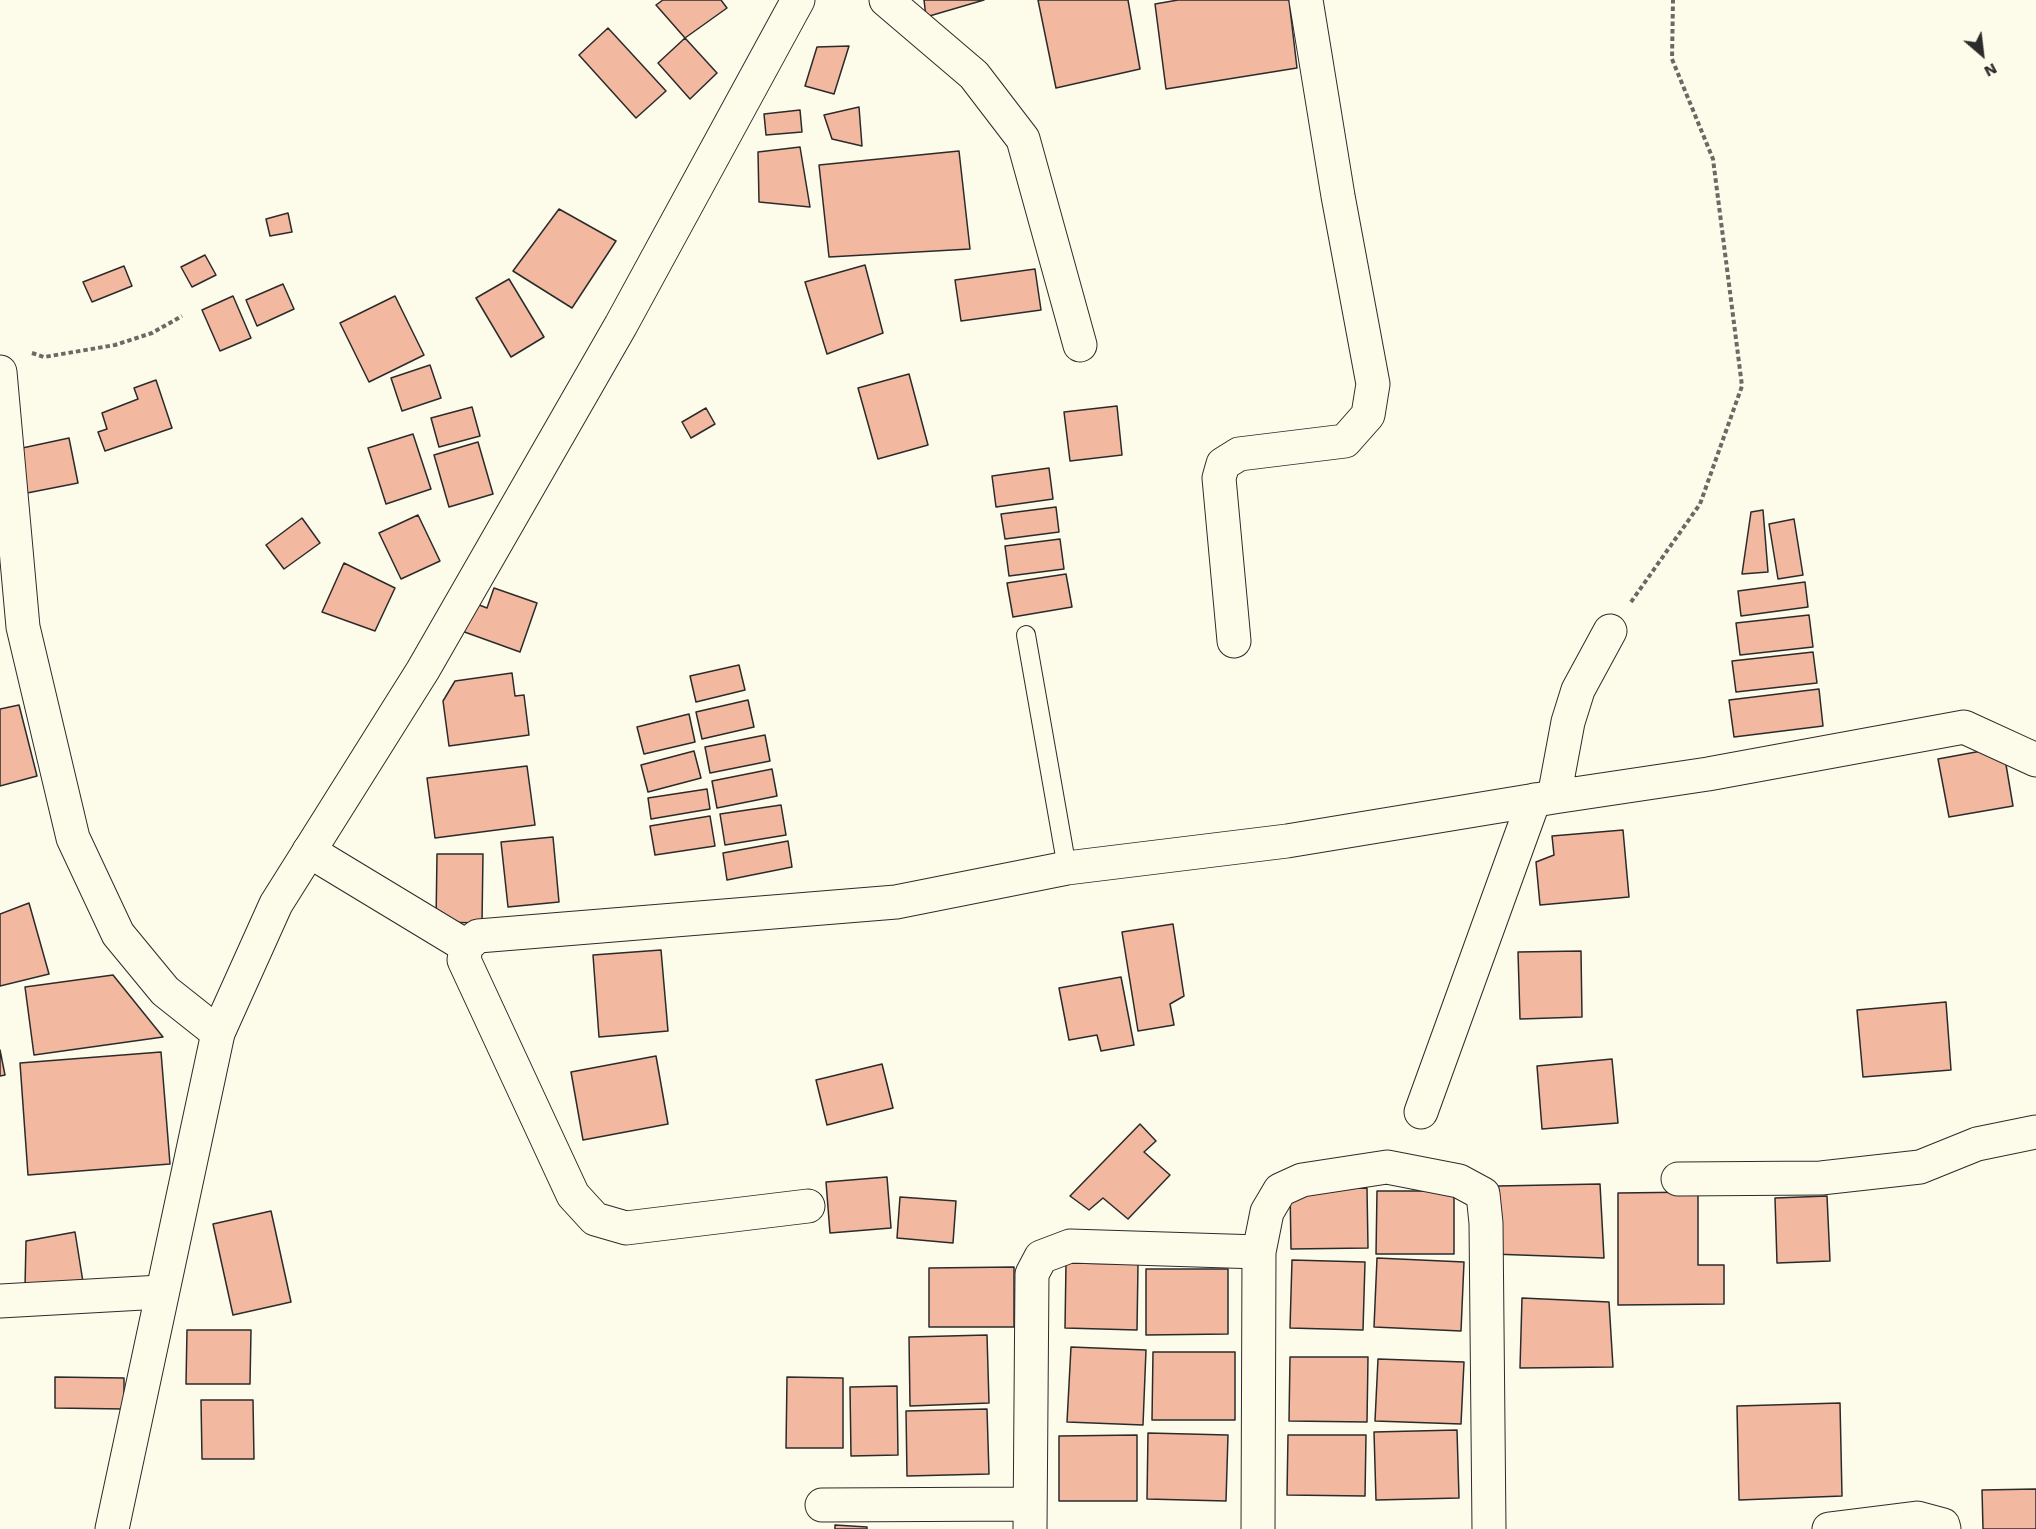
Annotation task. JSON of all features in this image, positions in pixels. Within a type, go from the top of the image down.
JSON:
[{"type":"street","points":[[112,1529],[218,1033],[276,904],[423,670],[621,325],[798,0]]},
{"type":"street","points":[[886,0],[974,75],[1023,138],[1080,345]]},
{"type":"street","points":[[1234,641],[1219,478],[1223,464],[1239,454],[1345,441],[1368,416],[1373,384],[1338,196],[1306,0]]},
{"type":"street","points":[[11,361],[23,627],[73,838],[118,934],[165,991],[218,1033]]},
{"type":"street","points":[[1421,1112],[1544,799],[1578,690],[1610,631]]},
{"type":"street","points":[[808,1206],[626,1228],[595,1218],[573,1195],[464,960],[466,946],[478,936],[896,902],[1067,868],[1287,841],[1708,774],[1964,727],[2036,760]]},
{"type":"street","points":[[309,851],[466,946]]},
{"type":"street","points":[[1678,1179],[1821,1178],[1920,1167],[1977,1144],[2036,1132]]},
{"type":"street","points":[[1258,1529],[1259,1252],[1267,1212],[1280,1190],[1302,1180],[1387,1167],[1459,1181],[1483,1194],[1486,1223],[1489,1529]]},
{"type":"street","points":[[822,1505],[1029,1516],[1032,1274],[1041,1257],[1070,1246],[1259,1252]]},
{"type":"street","points":[[0,1301],[161,1292]]},
{"type":"street","points":[[1829,1529],[1917,1518],[1943,1525],[1944,1529]]},
{"type":"lane","points":[[1026,635],[1067,868]]},
{"type":"path","points":[[1610,631],[1700,504],[1742,386],[1713,159],[1672,59],[1673,0]]},
{"type":"path","points":[[11,361],[115,345],[152,333],[182,316]]},
{"type":"building","points":[[663,0],[721,0],[727,8],[685,38],[656,5]]},
{"type":"building","points":[[924,0],[984,0],[926,17]]},
{"type":"building","points":[[1038,0],[1128,0],[1140,69],[1056,88]]},
{"type":"building","points":[[1178,0],[1289,0],[1297,68],[1166,89],[1155,4]]},
{"type":"building","points":[[608,28],[666,91],[636,118],[579,55]]},
{"type":"building","points":[[685,38],[717,73],[690,99],[658,63]]},
{"type":"building","points":[[849,46],[834,94],[805,86],[817,47]]},
{"type":"building","points":[[859,107],[862,146],[832,139],[824,115]]},
{"type":"building","points":[[800,110],[802,132],[766,135],[764,114]]},
{"type":"building","points":[[800,147],[810,207],[759,202],[758,152]]},
{"type":"building","points":[[959,151],[970,249],[829,257],[819,165]]},
{"type":"building","points":[[559,209],[616,241],[572,308],[513,271]]},
{"type":"building","points":[[288,213],[292,232],[270,236],[266,219]]},
{"type":"building","points":[[205,255],[216,275],[192,287],[181,267]]},
{"type":"building","points":[[865,265],[883,333],[827,354],[805,282]]},
{"type":"building","points":[[124,266],[132,286],[92,302],[83,282]]},
{"type":"building","points":[[1035,269],[1041,310],[961,321],[955,280]]},
{"type":"building","points":[[509,279],[544,337],[511,357],[476,298]]},
{"type":"building","points":[[283,284],[294,309],[257,326],[246,300]]},
{"type":"building","points":[[233,296],[251,338],[220,351],[202,310]]},
{"type":"building","points":[[395,296],[424,355],[369,382],[340,323]]},
{"type":"building","points":[[430,365],[441,398],[402,411],[391,378]]},
{"type":"building","points":[[909,374],[928,445],[878,459],[858,388]]},
{"type":"building","points":[[156,380],[172,428],[105,451],[98,432],[107,429],[102,413],[138,399],[134,388]]},
{"type":"building","points":[[1117,406],[1122,455],[1070,461],[1064,412]]},
{"type":"building","points":[[472,407],[480,436],[439,447],[431,418]]},
{"type":"building","points":[[706,408],[715,424],[691,438],[682,422]]},
{"type":"building","points":[[413,434],[431,489],[386,504],[368,448]]},
{"type":"building","points":[[69,438],[78,483],[22,494],[13,450]]},
{"type":"building","points":[[478,442],[493,494],[449,507],[434,455]]},
{"type":"building","points":[[1049,468],[1053,499],[996,507],[992,476]]},
{"type":"building","points":[[1056,507],[1059,532],[1005,539],[1001,514]]},
{"type":"building","points":[[1763,510],[1768,572],[1742,574],[1751,512]]},
{"type":"building","points":[[418,515],[440,561],[401,579],[379,533]]},
{"type":"building","points":[[302,518],[320,543],[284,569],[266,545]]},
{"type":"building","points":[[1794,519],[1803,575],[1778,579],[1769,524]]},
{"type":"building","points":[[1060,539],[1064,569],[1009,576],[1005,546]]},
{"type":"building","points":[[344,563],[395,588],[375,631],[322,612]]},
{"type":"building","points":[[1066,574],[1072,607],[1013,617],[1007,583]]},
{"type":"building","points":[[1805,582],[1808,607],[1741,616],[1738,591]]},
{"type":"building","points":[[494,588],[537,603],[520,652],[459,630],[469,601],[487,608]]},
{"type":"building","points":[[1809,615],[1813,647],[1740,655],[1736,623]]},
{"type":"building","points":[[1813,652],[1817,683],[1736,692],[1732,661]]},
{"type":"building","points":[[739,665],[745,690],[696,702],[690,676]]},
{"type":"building","points":[[512,673],[515,696],[524,695],[529,735],[449,746],[443,701],[455,681]]},
{"type":"building","points":[[1819,689],[1823,726],[1734,737],[1729,700]]},
{"type":"building","points":[[748,700],[754,727],[702,739],[696,712]]},
{"type":"building","points":[[19,705],[37,776],[0,786],[0,709]]},
{"type":"building","points":[[689,714],[695,742],[644,754],[637,727]]},
{"type":"building","points":[[765,735],[770,761],[710,773],[705,747]]},
{"type":"building","points":[[2003,747],[2013,806],[1949,817],[1938,759]]},
{"type":"building","points":[[694,751],[701,778],[648,792],[641,765]]},
{"type":"building","points":[[527,766],[535,825],[435,838],[427,778]]},
{"type":"building","points":[[772,769],[777,796],[717,808],[712,781]]},
{"type":"building","points":[[707,789],[710,809],[651,819],[648,798]]},
{"type":"building","points":[[781,805],[786,835],[725,845],[720,814]]},
{"type":"building","points":[[710,816],[715,846],[655,855],[650,826]]},
{"type":"building","points":[[1623,830],[1629,897],[1540,905],[1536,862],[1554,855],[1552,836]]},
{"type":"building","points":[[553,837],[559,902],[508,907],[501,842]]},
{"type":"building","points":[[788,841],[792,867],[727,880],[723,853]]},
{"type":"building","points":[[437,854],[483,854],[482,923],[436,922]]},
{"type":"building","points":[[29,903],[49,974],[0,986],[0,914]]},
{"type":"building","points":[[1173,924],[1184,996],[1170,1004],[1174,1025],[1138,1031],[1122,932]]},
{"type":"building","points":[[661,950],[668,1031],[599,1037],[593,955]]},
{"type":"building","points":[[1581,951],[1582,1017],[1520,1019],[1518,952]]},
{"type":"building","points":[[113,975],[163,1037],[34,1055],[25,987]]},
{"type":"building","points":[[1121,977],[1134,1045],[1101,1051],[1097,1035],[1069,1040],[1059,988]]},
{"type":"building","points":[[1946,1002],[1951,1070],[1863,1077],[1857,1010]]},
{"type":"building","points":[[0,1050],[5,1075],[0,1076]]},
{"type":"building","points":[[161,1052],[170,1164],[28,1175],[20,1063]]},
{"type":"building","points":[[656,1056],[668,1124],[583,1140],[571,1072]]},
{"type":"building","points":[[1612,1059],[1618,1123],[1542,1129],[1537,1066]]},
{"type":"building","points":[[882,1064],[893,1108],[827,1125],[816,1080]]},
{"type":"building","points":[[1140,1124],[1156,1141],[1144,1152],[1170,1175],[1128,1219],[1103,1198],[1089,1210],[1070,1196]]},
{"type":"building","points":[[887,1177],[891,1228],[830,1233],[826,1182]]},
{"type":"building","points":[[1600,1184],[1604,1258],[1492,1254],[1498,1186]]},
{"type":"building","points":[[1367,1188],[1368,1248],[1291,1249],[1290,1189]]},
{"type":"building","points":[[1377,1191],[1454,1191],[1454,1254],[1376,1254]]},
{"type":"building","points":[[1698,1192],[1698,1265],[1724,1265],[1724,1304],[1618,1305],[1618,1193]]},
{"type":"building","points":[[1827,1196],[1830,1261],[1777,1263],[1775,1198]]},
{"type":"building","points":[[900,1197],[956,1201],[953,1243],[897,1238]]},
{"type":"building","points":[[271,1211],[291,1302],[233,1315],[213,1224]]},
{"type":"building","points":[[75,1232],[83,1282],[25,1287],[26,1241]]},
{"type":"building","points":[[1377,1258],[1464,1262],[1461,1331],[1374,1327]]},
{"type":"building","points":[[1292,1260],[1365,1262],[1363,1330],[1290,1328]]},
{"type":"building","points":[[1066,1263],[1138,1264],[1137,1330],[1065,1328]]},
{"type":"building","points":[[1014,1267],[1014,1327],[929,1327],[929,1268]]},
{"type":"building","points":[[1146,1269],[1228,1269],[1228,1334],[1146,1335]]},
{"type":"building","points":[[1522,1298],[1609,1302],[1613,1367],[1520,1368]]},
{"type":"building","points":[[187,1330],[251,1330],[250,1384],[186,1384]]},
{"type":"building","points":[[987,1335],[989,1403],[910,1406],[909,1337]]},
{"type":"building","points":[[1071,1347],[1146,1350],[1143,1425],[1067,1422]]},
{"type":"building","points":[[1153,1352],[1235,1352],[1235,1420],[1152,1420]]},
{"type":"building","points":[[1290,1357],[1368,1357],[1367,1422],[1289,1421]]},
{"type":"building","points":[[1378,1359],[1464,1362],[1461,1424],[1375,1421]]},
{"type":"building","points":[[55,1377],[124,1378],[124,1409],[55,1408]]},
{"type":"building","points":[[787,1377],[843,1378],[843,1448],[786,1448]]},
{"type":"building","points":[[897,1386],[898,1455],[851,1456],[850,1387]]},
{"type":"building","points":[[201,1400],[253,1400],[254,1459],[202,1459]]},
{"type":"building","points":[[1840,1403],[1842,1496],[1739,1500],[1737,1406]]},
{"type":"building","points":[[987,1409],[989,1474],[907,1476],[906,1411]]},
{"type":"building","points":[[1457,1430],[1459,1498],[1376,1500],[1374,1432]]},
{"type":"building","points":[[1148,1433],[1228,1435],[1226,1501],[1147,1499]]},
{"type":"building","points":[[1137,1435],[1137,1501],[1059,1501],[1059,1436]]},
{"type":"building","points":[[1288,1435],[1366,1435],[1365,1496],[1287,1495]]},
{"type":"building","points":[[2036,1489],[2036,1529],[1983,1529],[1982,1490]]},
{"type":"building","points":[[835,1525],[867,1527],[867,1529],[835,1529]]}]
